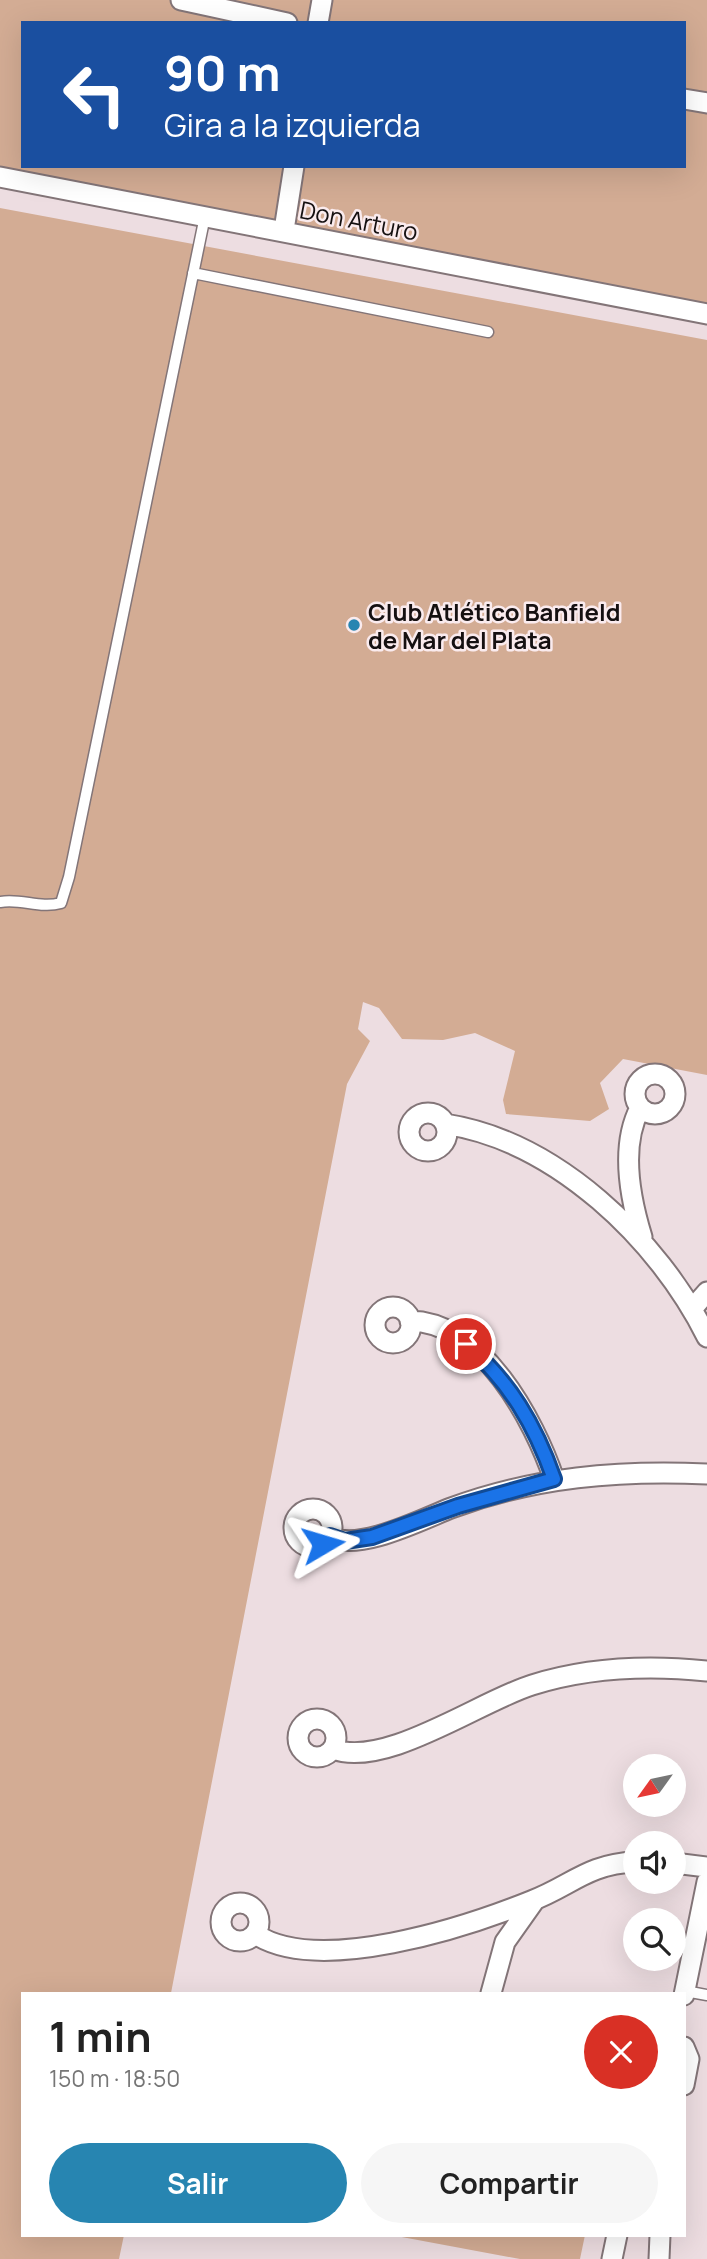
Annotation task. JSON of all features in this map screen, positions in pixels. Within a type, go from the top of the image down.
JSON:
[{"type":"street","points":[[181,0],[278,21]]},
{"type":"street","points":[[318,21],[322,0]]},
{"type":"street","points":[[686,99],[707,103]]},
{"type":"street","points":[[284,230],[294,168]]},
{"type":"street","name":"Don Arturo","points":[[0,177],[707,314]]},
{"type":"street","points":[[640,1108],[631,1135],[630,1162],[633,1208],[643,1242]]},
{"type":"street","points":[[444,1124],[473,1129],[545,1164],[610,1209],[643,1242],[692,1309],[707,1337]]},
{"type":"street","points":[[692,1309],[707,1292]]},
{"type":"street","points":[[410,1321],[423,1321],[447,1331],[501,1377],[536,1433],[554,1479]]},
{"type":"street","points":[[330,1536],[345,1541],[372,1537],[458,1506],[554,1479],[632,1472],[707,1474]]},
{"type":"street","points":[[333,1749],[356,1754],[396,1745],[502,1696],[567,1676],[634,1667],[707,1671]]},
{"type":"street","points":[[255,1934],[273,1944],[300,1947],[330,1949],[384,1944],[458,1928],[535,1900],[591,1870],[623,1864]]},
{"type":"street","points":[[686,1864],[707,1867]]},
{"type":"street","points":[[685,1992],[707,1882]]},
{"type":"street","points":[[491,1992],[505,1942],[535,1900]]},
{"type":"street","points":[[686,2052],[689,2059],[686,2075]]},
{"type":"street","points":[[612,2259],[617,2237]]},
{"type":"street","points":[[659,2237],[659,2259]]},
{"type":"lane","points":[[0,902],[12,900],[48,907],[61,903],[205,216]]},
{"type":"lane","points":[[193,273],[488,332]]},
{"type":"lane","points":[[686,1993],[707,1995]]},
{"type":"shaded area","points":[[0,0],[707,0],[707,314],[0,179]]},
{"type":"shaded area","name":"Club Atlético Banfield de Mar del Plata","points":[[0,208],[707,340],[707,1075],[623,1059],[600,1083],[609,1109],[590,1121],[506,1114],[503,1100],[515,1051],[475,1033],[443,1040],[402,1039],[379,1008],[363,1002],[358,1029],[370,1041],[347,1084],[171,1992],[21,1992],[21,2237],[124,2237],[119,2259],[0,2259]]},
{"type":"shaded area","points":[[402,2237],[585,2237],[580,2259],[520,2259]]},
{"type":"place","name":"Club Atlético Banfield de Mar del Plata","points":[[354,625]]},
{"type":"route","points":[[323,1544],[330,1536],[345,1541],[372,1537],[458,1506],[554,1479],[536,1433],[513,1393],[501,1377],[466,1344]]}]
